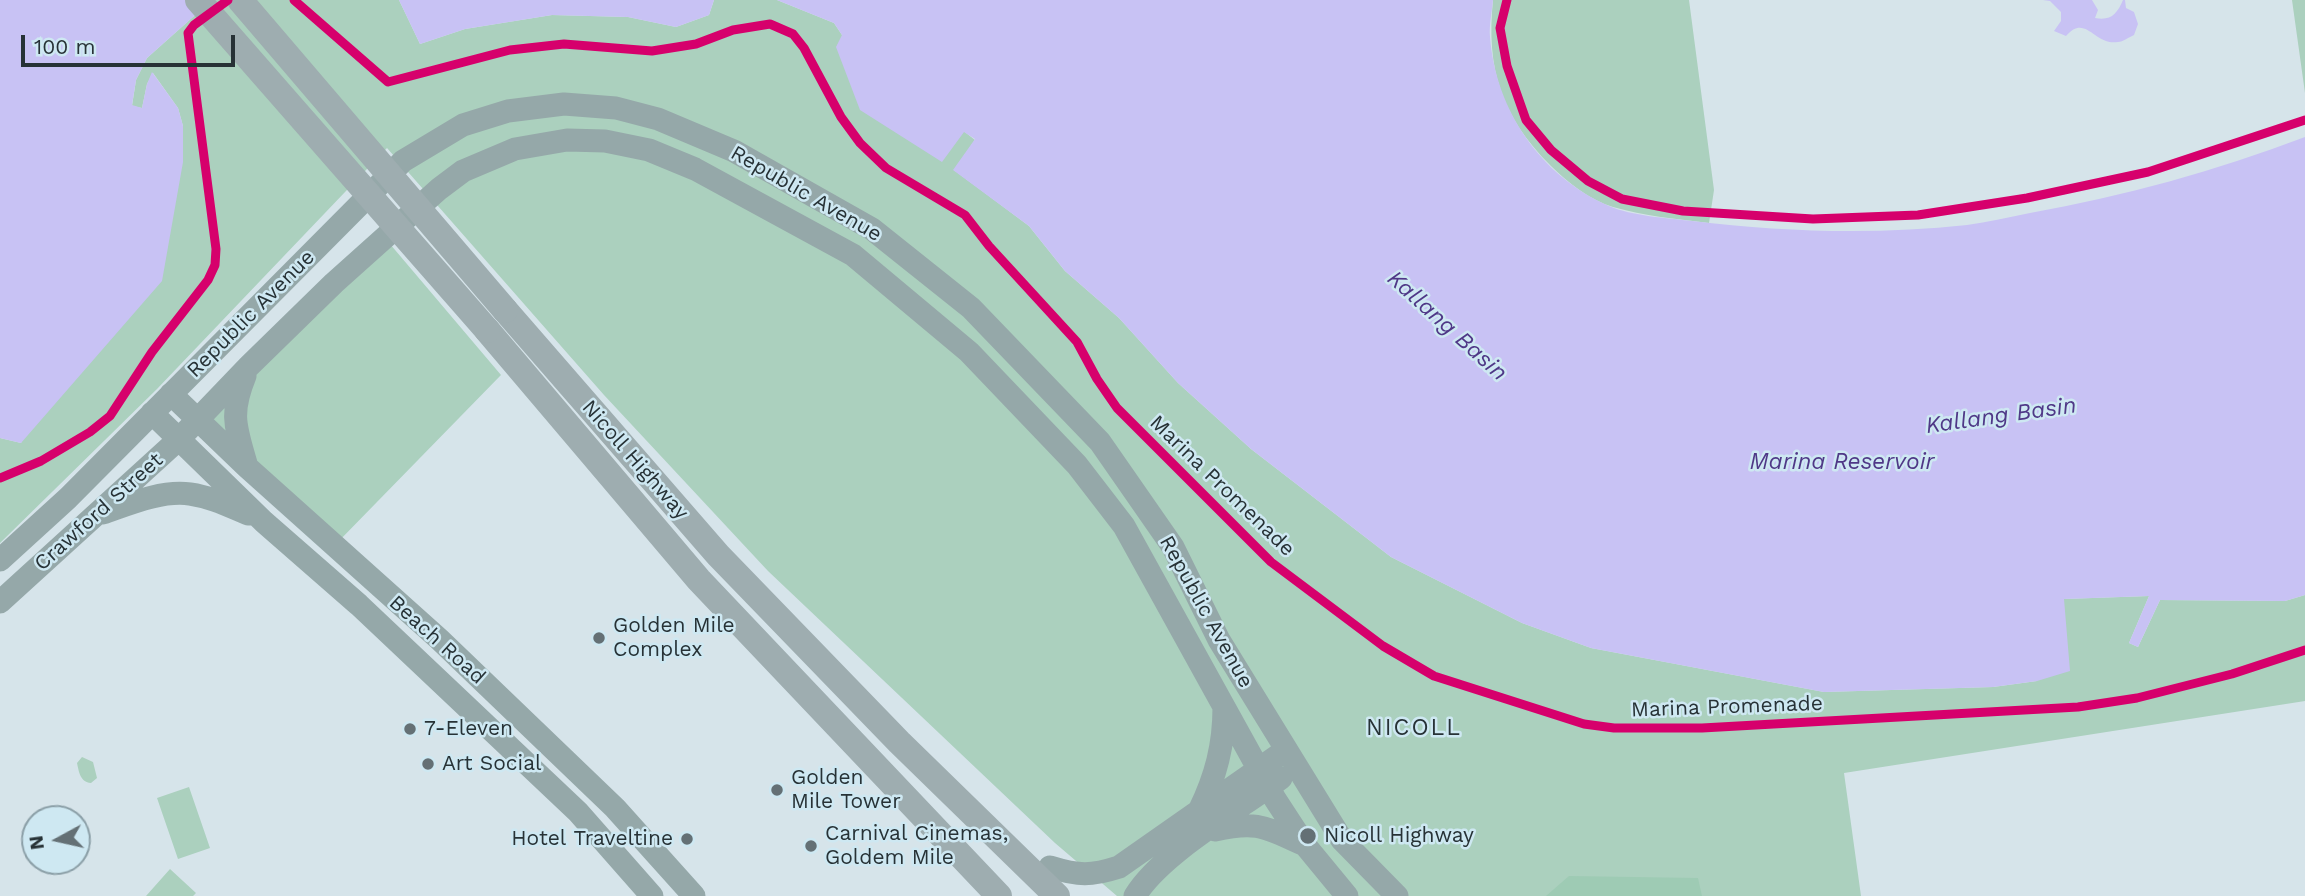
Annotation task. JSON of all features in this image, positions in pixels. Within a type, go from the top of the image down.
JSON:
[{"type":"highway","name":"Nicoll Highway","points":[[198,0],[487,330],[699,580],[999,896]]},
{"type":"highway","name":"Nicoll Highway","points":[[240,0],[718,555],[899,742],[1057,896]]},
{"type":"highway","points":[[899,742],[1050,867],[1080,896]]},
{"type":"main road","name":"Republic Avenue","points":[[171,394],[403,161],[463,125],[508,111],[564,104],[617,108],[658,119],[734,151],[872,229],[971,308],[1100,442],[1172,547],[1219,640],[1342,840],[1397,896]]},
{"type":"main road","name":"Republic Avenue","points":[[196,420],[334,283],[439,189],[463,171],[515,149],[567,140],[606,142],[649,150],[695,169],[853,255],[969,352],[1077,465],[1124,526],[1264,778],[1305,845],[1347,896]]},
{"type":"main road","points":[[247,467],[235,427],[234,412],[236,397],[248,366]]},
{"type":"main road","name":"Beach Road","points":[[171,394],[247,467],[439,639],[615,807],[694,896]]},
{"type":"main road","name":"Crawford Street","points":[[0,560],[68,498],[171,394]]},
{"type":"main road","name":"Beach Road","points":[[152,413],[256,515],[378,623],[578,812],[652,896]]},
{"type":"main road","name":"Crawford Street","points":[[0,602],[179,439],[196,420]]},
{"type":"main road","points":[[93,517],[159,497],[188,493],[256,515],[253,492],[267,484]]},
{"type":"main road","points":[[1135,896],[1143,883],[1202,823],[1224,735],[1224,707]]},
{"type":"main road","points":[[1050,867],[1074,875],[1096,875],[1119,867],[1202,823],[1291,758]]},
{"type":"main road","points":[[1202,823],[1256,824],[1305,845]]},
{"type":"green space","points":[[212,0],[399,0],[420,44],[465,29],[552,15],[628,17],[676,27],[709,15],[714,0],[777,0],[834,23],[842,35],[975,140],[954,170],[1029,226],[1065,271],[1119,318],[1178,383],[1251,449],[1391,557],[1522,623],[1591,648],[1824,692],[1993,687],[2037,681],[2064,599],[2149,596],[2129,643],[2138,647],[2160,600],[2285,601],[2305,595],[2305,701],[1844,773],[1861,896],[1117,896],[1055,843],[768,571],[604,395],[387,148],[157,389],[0,543],[0,438],[21,443],[183,126],[178,108],[153,73],[147,84],[142,108],[132,106],[136,80],[147,58]]},
{"type":"green space","points":[[1493,0],[1689,0],[1714,190],[1709,223],[1649,215],[1604,204],[1580,190],[1551,166],[1520,129],[1501,90],[1492,48]]},
{"type":"green space","points":[[2292,0],[2305,0],[2305,93]]},
{"type":"green space","points":[[390,244],[501,375],[335,545],[196,420]]},
{"type":"green space","points":[[82,757],[93,762],[97,778],[91,783],[84,781],[79,773],[77,763]]},
{"type":"green space","points":[[189,787],[210,848],[178,859],[157,798]]},
{"type":"green space","points":[[170,869],[196,893],[193,896],[146,896]]},
{"type":"green space","points":[[1569,876],[1698,878],[1702,896],[1546,896]]},
{"type":"water","points":[[0,0],[212,0],[147,58],[136,80],[132,105],[142,108],[152,72],[178,108],[183,126],[183,162],[162,281],[21,443],[0,438]]},
{"type":"water","points":[[399,0],[714,0],[709,15],[676,27],[628,17],[552,15],[465,29],[420,44]]},
{"type":"water","name":"Marina Reservoir","points":[[777,0],[1493,0],[1490,37],[1502,90],[1512,115],[1543,159],[1585,193],[1609,206],[1650,216],[1726,225],[1864,231],[1967,225],[2135,190],[2204,172],[2305,137],[2305,595],[2285,601],[2160,600],[2138,647],[2129,643],[2149,596],[2064,599],[2070,671],[2037,681],[1993,687],[1824,692],[1591,648],[1522,623],[1391,557],[1251,449],[1178,383],[1119,318],[1065,271],[1029,226],[953,170],[975,139],[964,132],[942,162],[860,110],[836,47],[842,35],[834,23]]},
{"type":"water","points":[[2043,0],[2092,0],[2098,10],[2095,18],[2101,19],[2113,15],[2125,0],[2126,8],[2134,12],[2138,24],[2134,35],[2120,42],[2103,40],[2079,28],[2066,36],[2054,31],[2061,21],[2061,12],[2050,1]]},
{"type":"cycle path","points":[[0,478],[41,461],[90,432],[110,416],[152,352],[208,280],[215,265],[216,249],[188,33],[194,25],[228,0]]},
{"type":"cycle path","name":"Marina Promenade","points":[[294,0],[388,82],[510,50],[564,44],[652,51],[696,44],[733,30],[770,24],[793,34],[804,48],[841,117],[860,143],[886,168],[965,215],[989,246],[1077,342],[1117,408],[1271,562],[1383,646],[1434,676],[1584,724],[1614,728],[1702,728],[2078,707],[2137,698],[2232,674],[2305,650]]},
{"type":"cycle path","points":[[1507,0],[1500,28],[1507,66],[1526,120],[1551,150],[1588,181],[1622,199],[1683,211],[1813,219],[1918,215],[2027,198],[2148,172],[2305,120]]},
{"type":"place","name":"Golden Mile Complex","points":[[599,638]]},
{"type":"place","name":"7-Eleven","points":[[410,729]]},
{"type":"place","name":"Art Social","points":[[428,764]]},
{"type":"place","name":"Golden Mile Tower","points":[[777,790]]},
{"type":"place","name":"Nicoll Highway","points":[[1308,836]]},
{"type":"place","name":"Hotel Traveltine","points":[[687,839]]},
{"type":"place","name":"Carnival Cinemas, Goldem Mile","points":[[811,846]]},
{"type":"district","name":"NICOLL","points":[[1414,728]]},
{"type":"water label","name":"Kallang Basin","points":[[1447,326]]},
{"type":"water label","name":"Kallang Basin","points":[[2001,416]]}]
